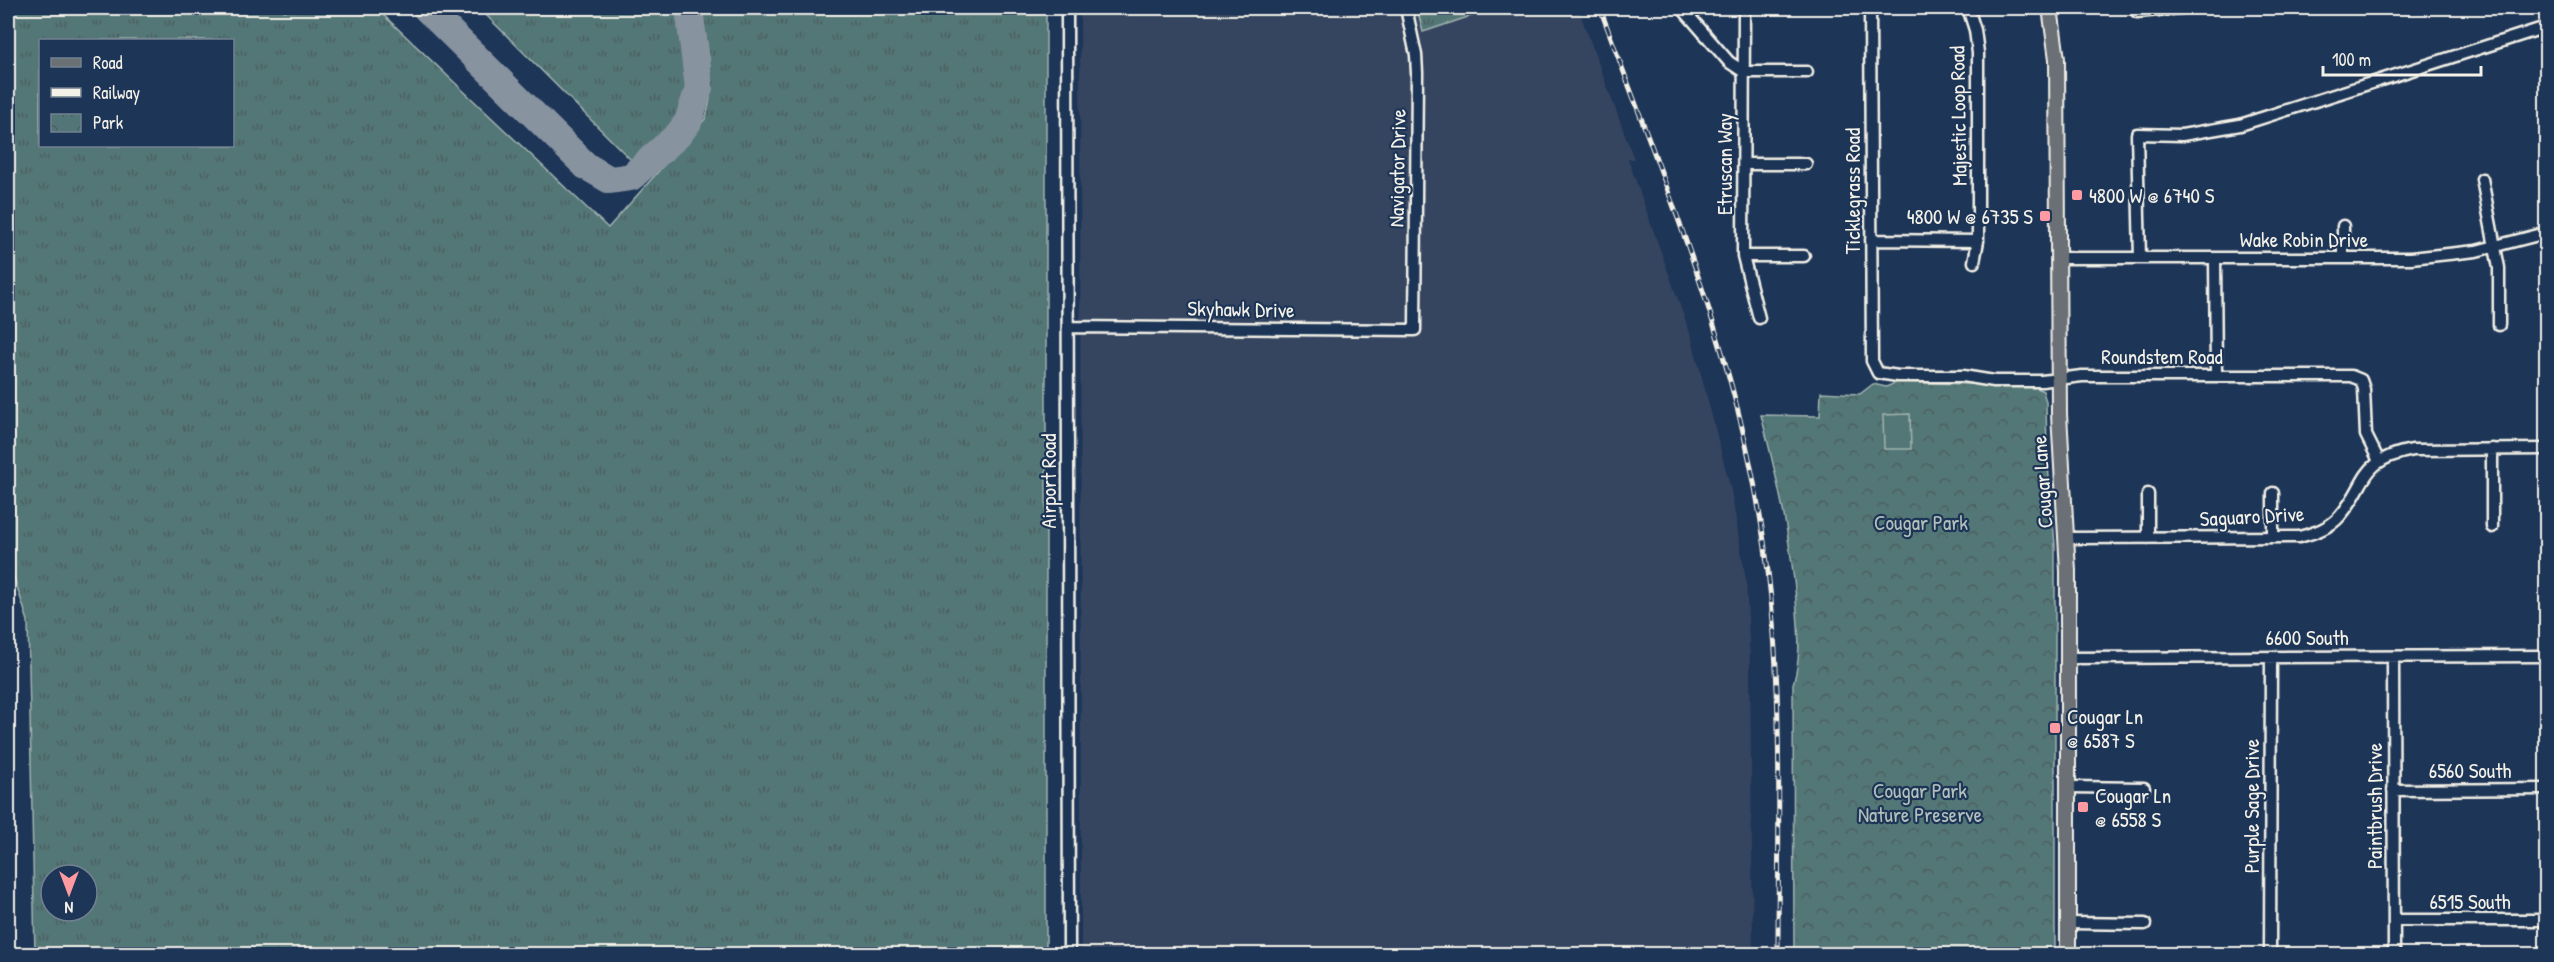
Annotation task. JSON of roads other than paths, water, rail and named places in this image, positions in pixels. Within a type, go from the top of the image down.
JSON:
[{"type":"main road","name":"Cougar Lane","points":[[2050,8],[2057,59],[2058,379],[2060,450],[2067,538],[2068,954]]},
{"type":"street","name":"Airport Road","points":[[1067,8],[1069,954]]},
{"type":"street","name":"Navigator Drive","points":[[1406,8],[1416,55],[1417,73],[1415,330]]},
{"type":"street","points":[[1682,8],[1729,62],[1744,72],[1807,72]]},
{"type":"street","name":"Etruscan Way","points":[[1744,8],[1743,256],[1759,318]]},
{"type":"street","name":"Ticklegrass Road","points":[[1870,8],[1872,361],[1878,373]]},
{"type":"street","name":"Majestic Loop Road","points":[[1968,8],[1977,41],[1978,241],[1974,262]]},
{"type":"street","points":[[2137,10],[2182,8]]},
{"type":"street","points":[[2140,258],[2137,134],[2182,135],[2240,125],[2547,27]]},
{"type":"street","points":[[1744,164],[1806,164]]},
{"type":"street","points":[[2482,179],[2499,268],[2499,325]]},
{"type":"street","points":[[2343,226],[2343,258]]},
{"type":"street","name":"Wake Robin Drive","points":[[2058,258],[2434,256],[2495,246],[2547,233]]},
{"type":"street","points":[[1871,240],[1978,241]]},
{"type":"street","points":[[1743,256],[1804,256]]},
{"type":"street","points":[[2215,258],[2216,376]]},
{"type":"street","name":"Skyhawk Drive","points":[[1068,327],[1415,330]]},
{"type":"street","name":"Roundstem Road","points":[[1878,373],[1898,376],[1963,376],[1995,381],[2082,376],[2338,375],[2361,380],[2364,389],[2366,435],[2379,461]]},
{"type":"street","points":[[2492,449],[2492,527]]},
{"type":"street","points":[[2379,461],[2394,454],[2413,450],[2547,449]]},
{"type":"street","name":"Saguaro Drive","points":[[2067,538],[2299,537],[2326,527],[2340,516],[2358,486],[2379,461]]},
{"type":"street","points":[[2273,493],[2273,537]]},
{"type":"street","points":[[2148,494],[2148,538]]},
{"type":"street","name":"6600 South","points":[[2068,658],[2547,656]]},
{"type":"street","name":"Purple Sage Drive","points":[[2270,954],[2271,657]]},
{"type":"street","name":"Paintbrush Drive","points":[[2393,657],[2394,954]]},
{"type":"street","points":[[2068,787],[2144,788]]},
{"type":"street","name":"6560 South","points":[[2393,790],[2547,789]]},
{"type":"street","name":"6515 South","points":[[2394,920],[2547,920]]},
{"type":"street","points":[[2068,923],[2145,924]]},
{"type":"railway","points":[[1600,8],[1669,193],[1712,318],[1746,445],[1759,510],[1773,621],[1776,676],[1779,787],[1778,954]]},
{"type":"place","name":"4800 W @ 6740 S","points":[[2077,195]]},
{"type":"place","name":"4800 W @ 6735 S","points":[[2045,216]]},
{"type":"place","name":"Cougar Ln @ 6587 S","points":[[2055,728]]},
{"type":"place","name":"Cougar Ln @ 6558 S","points":[[2083,807]]},
{"type":"park label","name":"Cougar Park","points":[[1921,522]]},
{"type":"park label","name":"Cougar Park Nature Preserve","points":[[1920,802]]}]
